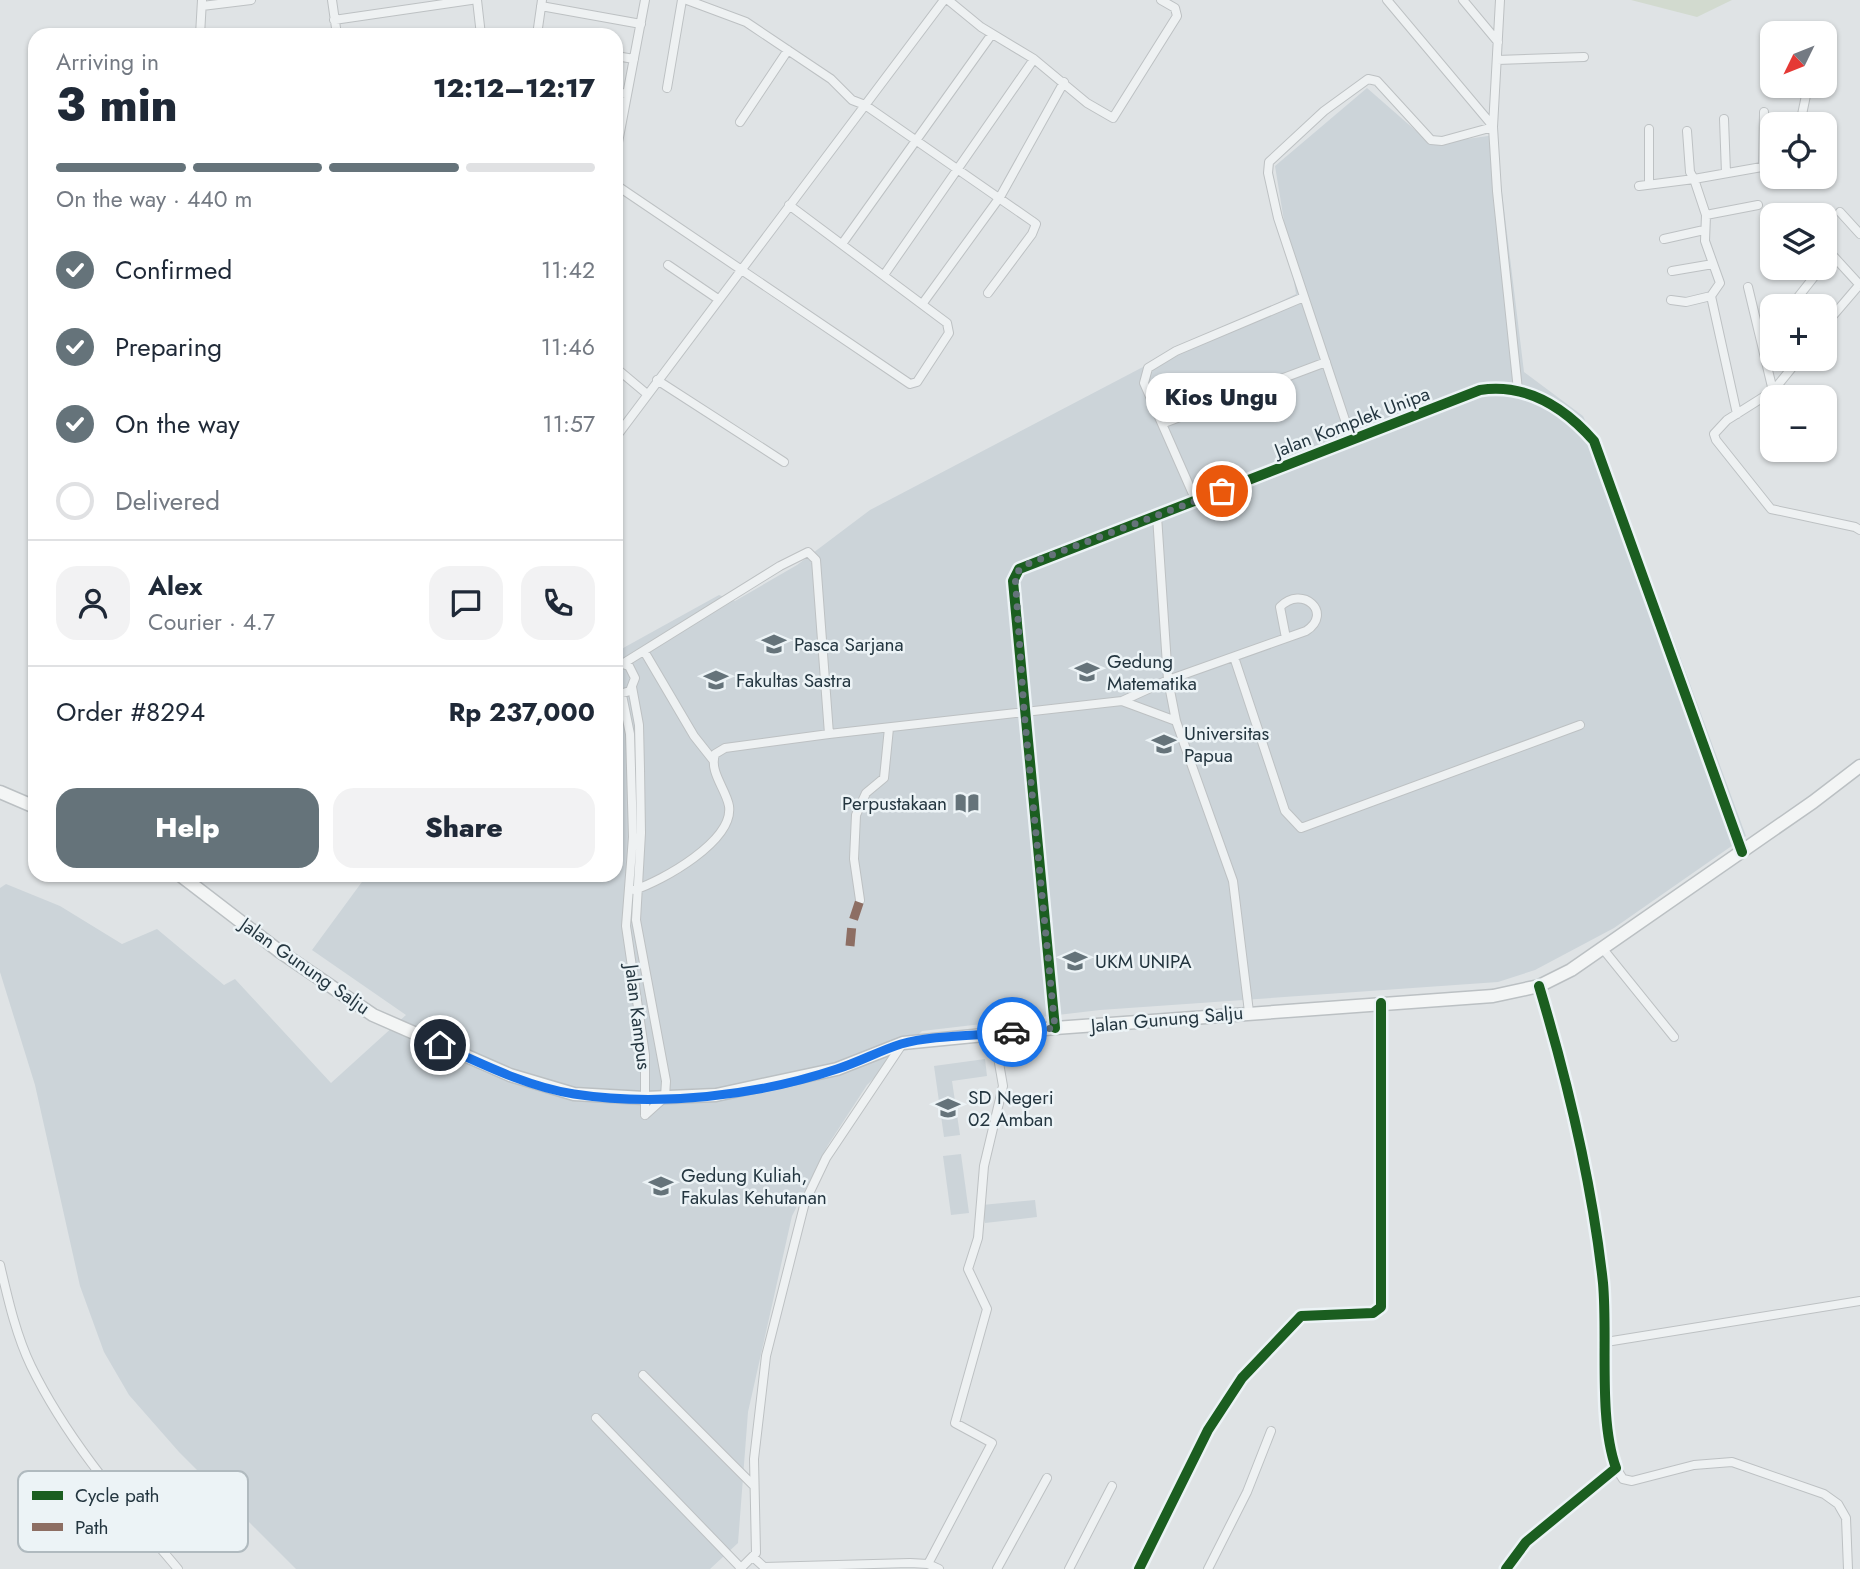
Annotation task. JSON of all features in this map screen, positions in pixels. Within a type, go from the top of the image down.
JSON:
[{"type":"main road","name":"Jalan Gunung Salju","points":[[198,882],[279,951],[373,1015],[548,1088],[574,1094],[645,1098],[716,1095],[837,1069],[903,1043],[1249,1012],[1493,996],[1539,986],[1603,949],[1860,766]]},
{"type":"main road","points":[[0,792],[28,804]]},
{"type":"street","points":[[200,28],[202,3],[251,0]]},
{"type":"street","points":[[331,0],[336,28]]},
{"type":"street","points":[[334,20],[471,0]]},
{"type":"street","points":[[477,0],[480,28]]},
{"type":"street","points":[[623,108],[645,0]]},
{"type":"street","points":[[667,88],[681,0]]},
{"type":"street","points":[[687,0],[747,22],[831,79],[852,100],[865,105],[1032,221],[1035,228],[988,293]]},
{"type":"street","points":[[623,427],[942,1],[1034,59],[1087,103],[1112,118],[1177,16],[1175,8],[1161,0]]},
{"type":"street","points":[[1387,0],[1492,126]]},
{"type":"street","points":[[1462,0],[1498,43]]},
{"type":"street","points":[[1500,0],[1492,126],[1518,390]]},
{"type":"street","points":[[538,28],[542,3],[641,24]]},
{"type":"street","points":[[842,244],[992,34]]},
{"type":"street","points":[[740,122],[788,50]]},
{"type":"street","points":[[623,57],[634,59]]},
{"type":"street","points":[[1497,60],[1584,57]]},
{"type":"street","points":[[884,275],[1034,59]]},
{"type":"street","points":[[1352,442],[1278,218],[1268,173],[1273,158],[1324,111],[1368,79],[1377,81],[1431,140],[1442,141],[1492,126]]},
{"type":"street","points":[[923,303],[999,197],[1064,82]]},
{"type":"street","points":[[623,93],[627,94]]},
{"type":"street","points":[[1724,119],[1726,173]]},
{"type":"street","points":[[1648,129],[1649,184]]},
{"type":"street","points":[[1687,131],[1690,172],[1706,215],[1704,230],[1720,283],[1712,296],[1737,414]]},
{"type":"street","points":[[1639,186],[1760,167]]},
{"type":"street","points":[[623,190],[910,384],[921,378],[949,333],[947,323],[789,205]]},
{"type":"street","points":[[1706,215],[1758,205]]},
{"type":"street","points":[[1840,212],[1860,234]]},
{"type":"street","points":[[1664,239],[1704,230]]},
{"type":"street","points":[[1837,260],[1860,284],[1837,312]]},
{"type":"street","points":[[1672,271],[1713,264]]},
{"type":"street","points":[[668,265],[718,299]]},
{"type":"street","points":[[1800,294],[1812,280]]},
{"type":"street","points":[[1748,287],[1760,336]]},
{"type":"street","points":[[1671,300],[1686,302],[1712,296]]},
{"type":"street","points":[[1196,501],[1164,423],[1144,383],[1149,369],[1176,351],[1304,297]]},
{"type":"street","points":[[1164,423],[1326,362]]},
{"type":"street","points":[[1778,385],[1789,371]]},
{"type":"street","points":[[623,374],[647,394]]},
{"type":"street","points":[[657,380],[784,462]]},
{"type":"street","name":"Jalan Komplek Unipa","points":[[1055,1028],[1013,581],[1018,569],[1352,442],[1480,390],[1518,390],[1563,410],[1594,441],[1742,852]]},
{"type":"street","points":[[1760,399],[1716,430],[1716,440],[1767,507],[1860,530]]},
{"type":"street","points":[[1157,516],[1168,680],[1176,720],[1233,881],[1249,1012]]},
{"type":"street","name":"Jalan Kampus","points":[[623,662],[780,566],[802,554],[812,553],[816,560],[829,734]]},
{"type":"street","points":[[713,760],[715,754],[725,748],[1122,701],[1168,680],[1307,631],[1315,623],[1317,611],[1308,600],[1297,597],[1286,600],[1280,607],[1286,638]]},
{"type":"street","points":[[633,890],[681,868],[712,842],[726,823],[729,806],[713,760],[694,736],[644,651]]},
{"type":"street","points":[[1234,657],[1286,811],[1301,828],[1580,725]]},
{"type":"street","name":"Jalan Kampus","points":[[623,665],[634,673],[635,869],[626,926],[645,1055],[645,1098]]},
{"type":"street","name":"Jalan Kampus","points":[[623,693],[632,687]]},
{"type":"street","points":[[1122,701],[1176,720]]},
{"type":"street","name":"Jalan Kampus","points":[[623,705],[635,745]]},
{"type":"street","points":[[860,900],[854,859],[856,815],[866,793],[884,778],[889,728]]},
{"type":"street","points":[[635,869],[659,878]]},
{"type":"street","name":"Jalan Kampus","points":[[633,890],[640,953],[664,1068],[665,1097]]},
{"type":"street","points":[[1603,949],[1674,1037]]},
{"type":"street","points":[[1539,986],[1560,1056],[1588,1181],[1603,1285],[1607,1402],[1612,1457],[1616,1468],[1623,1479],[1632,1481],[1684,1466],[1732,1462],[1824,1494],[1838,1504],[1846,1518],[1849,1569]]},
{"type":"street","points":[[1139,1569],[1222,1407],[1242,1378],[1304,1315],[1373,1312],[1381,1307],[1381,1003]]},
{"type":"street","points":[[922,1565],[992,1443],[956,1423],[987,1310],[968,1269],[978,1238],[984,1166],[1003,1086],[994,1034]]},
{"type":"street","points":[[596,1418],[741,1568],[753,1557],[756,1542],[754,1486],[766,1356],[805,1202],[826,1158],[903,1043]]},
{"type":"street","points":[[0,1265],[16,1328],[31,1365],[61,1421],[101,1471]]},
{"type":"street","points":[[1606,1342],[1860,1301]]},
{"type":"street","points":[[643,1375],[754,1486]]},
{"type":"street","points":[[1208,1569],[1247,1492],[1272,1431]]},
{"type":"street","points":[[1506,1569],[1526,1542],[1616,1468]]},
{"type":"street","points":[[997,1569],[1047,1478]]},
{"type":"street","points":[[1069,1569],[1112,1486]]},
{"type":"street","points":[[165,1552],[178,1569]]},
{"type":"street","points":[[753,1557],[770,1568],[922,1565],[939,1569]]},
{"type":"shaded area","points":[[1631,0],[1732,0],[1697,17]]},
{"type":"shaded area","name":"Universitas Papua","points":[[1367,88],[1431,144],[1495,135],[1524,372],[1583,416],[1619,491],[1746,836],[1614,928],[1535,970],[1498,982],[1100,1010],[922,1031],[867,1085],[828,1145],[792,1216],[748,1412],[738,1543],[710,1569],[296,1569],[248,1521],[248,1471],[198,1471],[129,1395],[104,1352],[80,1286],[35,1085],[0,972],[0,888],[6,884],[60,906],[122,944],[157,929],[224,985],[235,979],[331,1083],[406,1015],[312,950],[362,882],[623,882],[623,648],[719,595],[735,601],[797,565],[870,510],[1141,368],[1296,294],[1275,166]]},
{"type":"shaded area","name":"SD Negeri 02 Amban","points":[[985,1059],[987,1076],[952,1081],[960,1135],[944,1137],[934,1066]]},
{"type":"shaded area","points":[[961,1154],[969,1213],[951,1215],[943,1156]]},
{"type":"shaded area","points":[[1035,1200],[1037,1217],[985,1223],[982,1205]]},
{"type":"marked path","points":[[850,946],[852,924],[860,900]]},
{"type":"cycle path","points":[[1055,1028],[1013,581],[1019,569],[1480,390],[1513,390],[1543,400],[1570,418],[1594,441],[1742,852]]},
{"type":"cycle path","points":[[1506,1569],[1526,1542],[1616,1468],[1610,1448],[1605,1402],[1604,1305],[1598,1245],[1586,1170],[1560,1059],[1539,986]]},
{"type":"cycle path","points":[[1139,1569],[1208,1430],[1242,1378],[1301,1316],[1373,1313],[1381,1307],[1381,1003]]},
{"type":"way so far","points":[[1012,1032],[1055,1028],[1024,711],[1013,581],[1015,574],[1025,565],[1222,491]]},
{"type":"place","name":"Kios Ungu","points":[[1222,491]]},
{"type":"place","name":"Pasca Sarjana","points":[[774,644]]},
{"type":"place","name":"Gedung Matematika","points":[[1087,672]]},
{"type":"place","name":"Fakultas Sastra","points":[[716,680]]},
{"type":"place","name":"Universitas Papua","points":[[1164,744]]},
{"type":"place","name":"Perpustakaan","points":[[967,803]]},
{"type":"place","name":"UKM UNIPA","points":[[1075,961]]},
{"type":"place","name":"SD Negeri 02 Amban","points":[[948,1108]]},
{"type":"place","name":"Gedung Kuliah, Fakulas Kehutanan","points":[[661,1186]]},
{"type":"route","points":[[440,1045],[548,1088],[574,1094],[656,1098],[716,1095],[786,1082],[837,1069],[903,1043],[1012,1032]]}]
